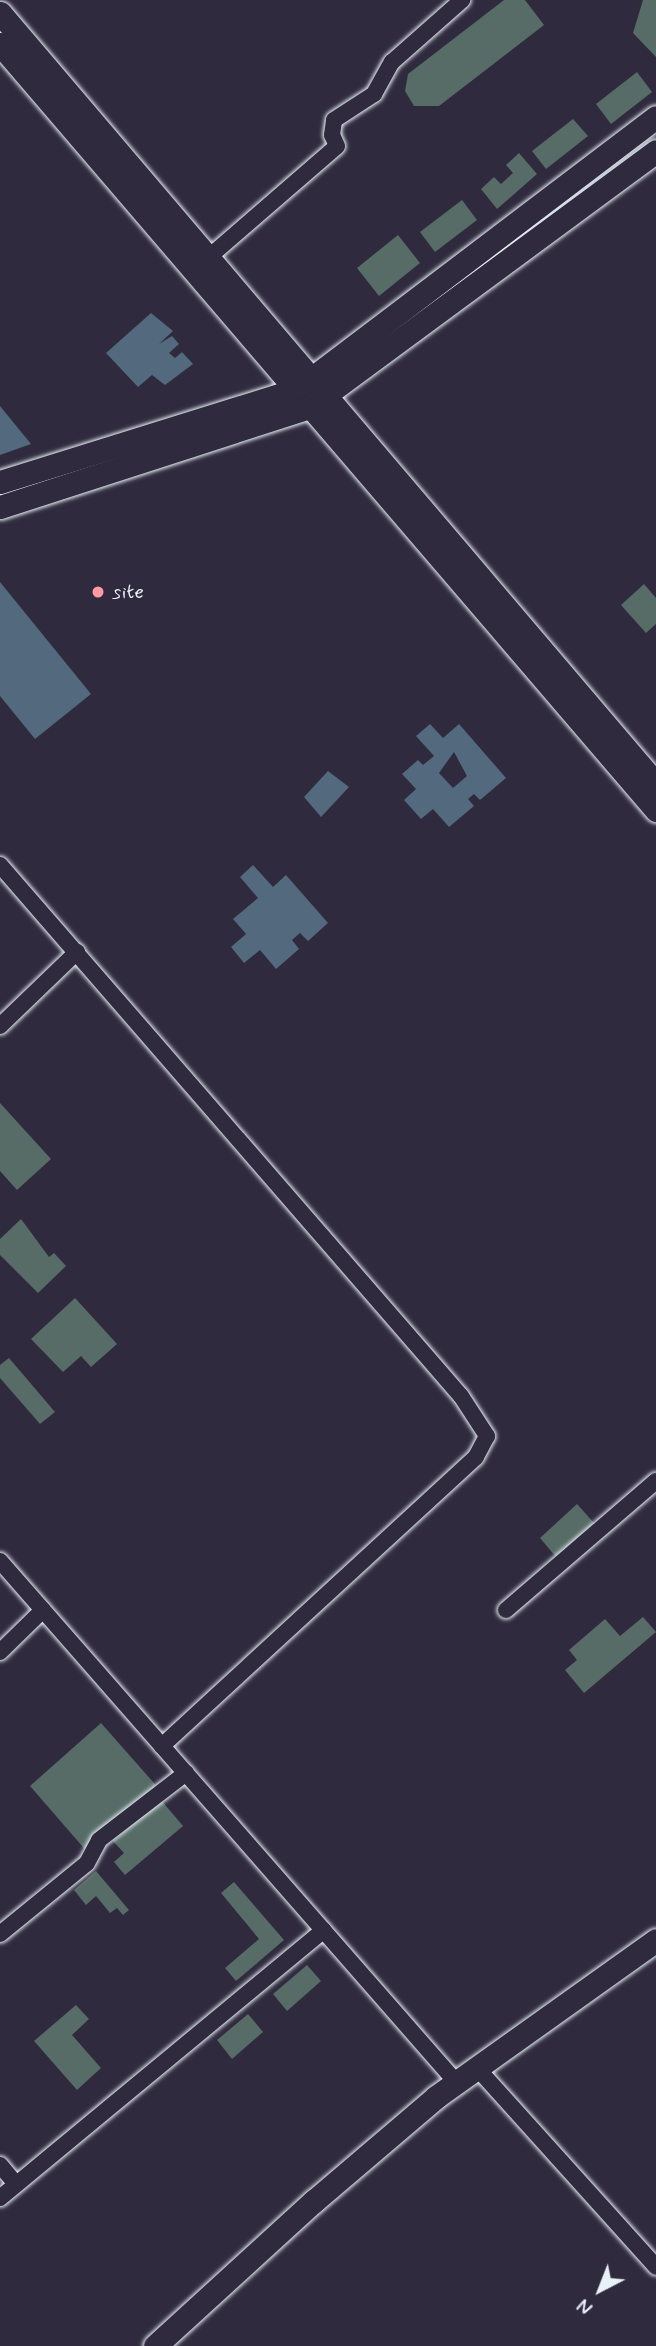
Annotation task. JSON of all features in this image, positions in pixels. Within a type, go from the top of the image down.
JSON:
[{"type":"main road","points":[[0,13],[209,257],[302,384]]},
{"type":"main road","points":[[0,44],[656,784]]},
{"type":"main road","points":[[0,482],[302,384],[656,117]]},
{"type":"main road","points":[[0,507],[318,402],[656,151]]},
{"type":"main road","points":[[318,402],[656,810]]},
{"type":"main road","points":[[155,2346],[324,2192],[457,2083],[656,1940]]},
{"type":"street","points":[[209,257],[337,146],[332,135],[334,120],[374,94],[392,62],[462,0]]},
{"type":"street","points":[[0,865],[461,1396],[487,1437],[476,1457],[162,1746]]},
{"type":"street","points":[[0,1026],[77,952]]},
{"type":"street","points":[[506,1610],[656,1481]]},
{"type":"street","points":[[0,1561],[457,2083]]},
{"type":"street","points":[[0,1652],[43,1610]]},
{"type":"street","points":[[0,1934],[87,1863],[99,1840],[186,1773]]},
{"type":"street","points":[[0,2198],[324,1930]]},
{"type":"street","points":[[478,2069],[656,2267]]},
{"type":"street","points":[[0,2165],[16,2184]]},
{"type":"green space","points":[[504,0],[525,0],[544,25],[439,106],[414,106],[405,91],[408,74]]},
{"type":"green space","points":[[643,0],[656,0],[656,57],[633,33]]},
{"type":"green space","points":[[637,72],[652,92],[611,124],[596,104]]},
{"type":"green space","points":[[573,119],[588,136],[546,169],[532,151]]},
{"type":"green space","points":[[519,153],[537,174],[497,209],[481,189],[494,177],[501,184],[513,173],[506,165]]},
{"type":"green space","points":[[462,200],[477,220],[435,252],[420,232]]},
{"type":"green space","points":[[398,235],[420,263],[379,296],[357,268]]},
{"type":"green space","points":[[644,584],[656,598],[656,624],[646,633],[621,605]]},
{"type":"green space","points":[[0,1103],[51,1159],[17,1190],[0,1171]]},
{"type":"green space","points":[[21,1219],[49,1257],[54,1253],[66,1266],[38,1293],[0,1255],[0,1239]]},
{"type":"green space","points":[[75,1298],[117,1344],[91,1367],[81,1356],[63,1372],[31,1339]]},
{"type":"green space","points":[[9,1358],[55,1412],[40,1424],[0,1378],[0,1365]]},
{"type":"green space","points":[[577,1504],[594,1523],[556,1557],[540,1538]]},
{"type":"green space","points":[[643,1617],[656,1632],[584,1693],[565,1670],[577,1660],[569,1650],[605,1619],[620,1636]]},
{"type":"green space","points":[[101,1723],[161,1791],[89,1854],[30,1786]]},
{"type":"green space","points":[[161,1800],[183,1826],[125,1875],[114,1862],[124,1853],[113,1841]]},
{"type":"green space","points":[[96,1871],[129,1910],[123,1915],[117,1908],[110,1913],[96,1896],[86,1905],[74,1890]]},
{"type":"green space","points":[[234,1882],[284,1940],[236,1981],[225,1968],[259,1939],[221,1893]]},
{"type":"green space","points":[[307,1965],[321,1981],[287,2011],[273,1994]]},
{"type":"green space","points":[[76,2005],[89,2019],[72,2035],[101,2068],[77,2090],[34,2041]]},
{"type":"green space","points":[[248,2014],[263,2032],[232,2059],[217,2040]]},
{"type":"water","points":[[151,313],[173,331],[159,344],[172,336],[179,344],[169,353],[175,358],[182,352],[193,364],[165,385],[152,375],[138,387],[106,353]]},
{"type":"water","points":[[0,406],[31,444],[0,455]]},
{"type":"water","points":[[0,582],[91,694],[35,739],[0,696]]},
{"type":"water","points":[[430,724],[443,738],[459,724],[506,778],[480,800],[474,794],[468,799],[474,806],[449,827],[433,809],[421,819],[404,800],[416,789],[402,774],[418,760],[423,765],[434,756],[416,736]],"holes":[[[454,752],[467,776],[453,788],[439,773]]]},
{"type":"water","points":[[328,771],[349,787],[321,817],[304,797]]},
{"type":"water","points":[[253,865],[273,887],[286,875],[328,923],[308,941],[300,933],[292,940],[299,949],[276,969],[260,950],[244,963],[231,947],[246,934],[233,919],[258,898],[240,877]]},
{"type":"place","name":"site","points":[[98,592]]}]
